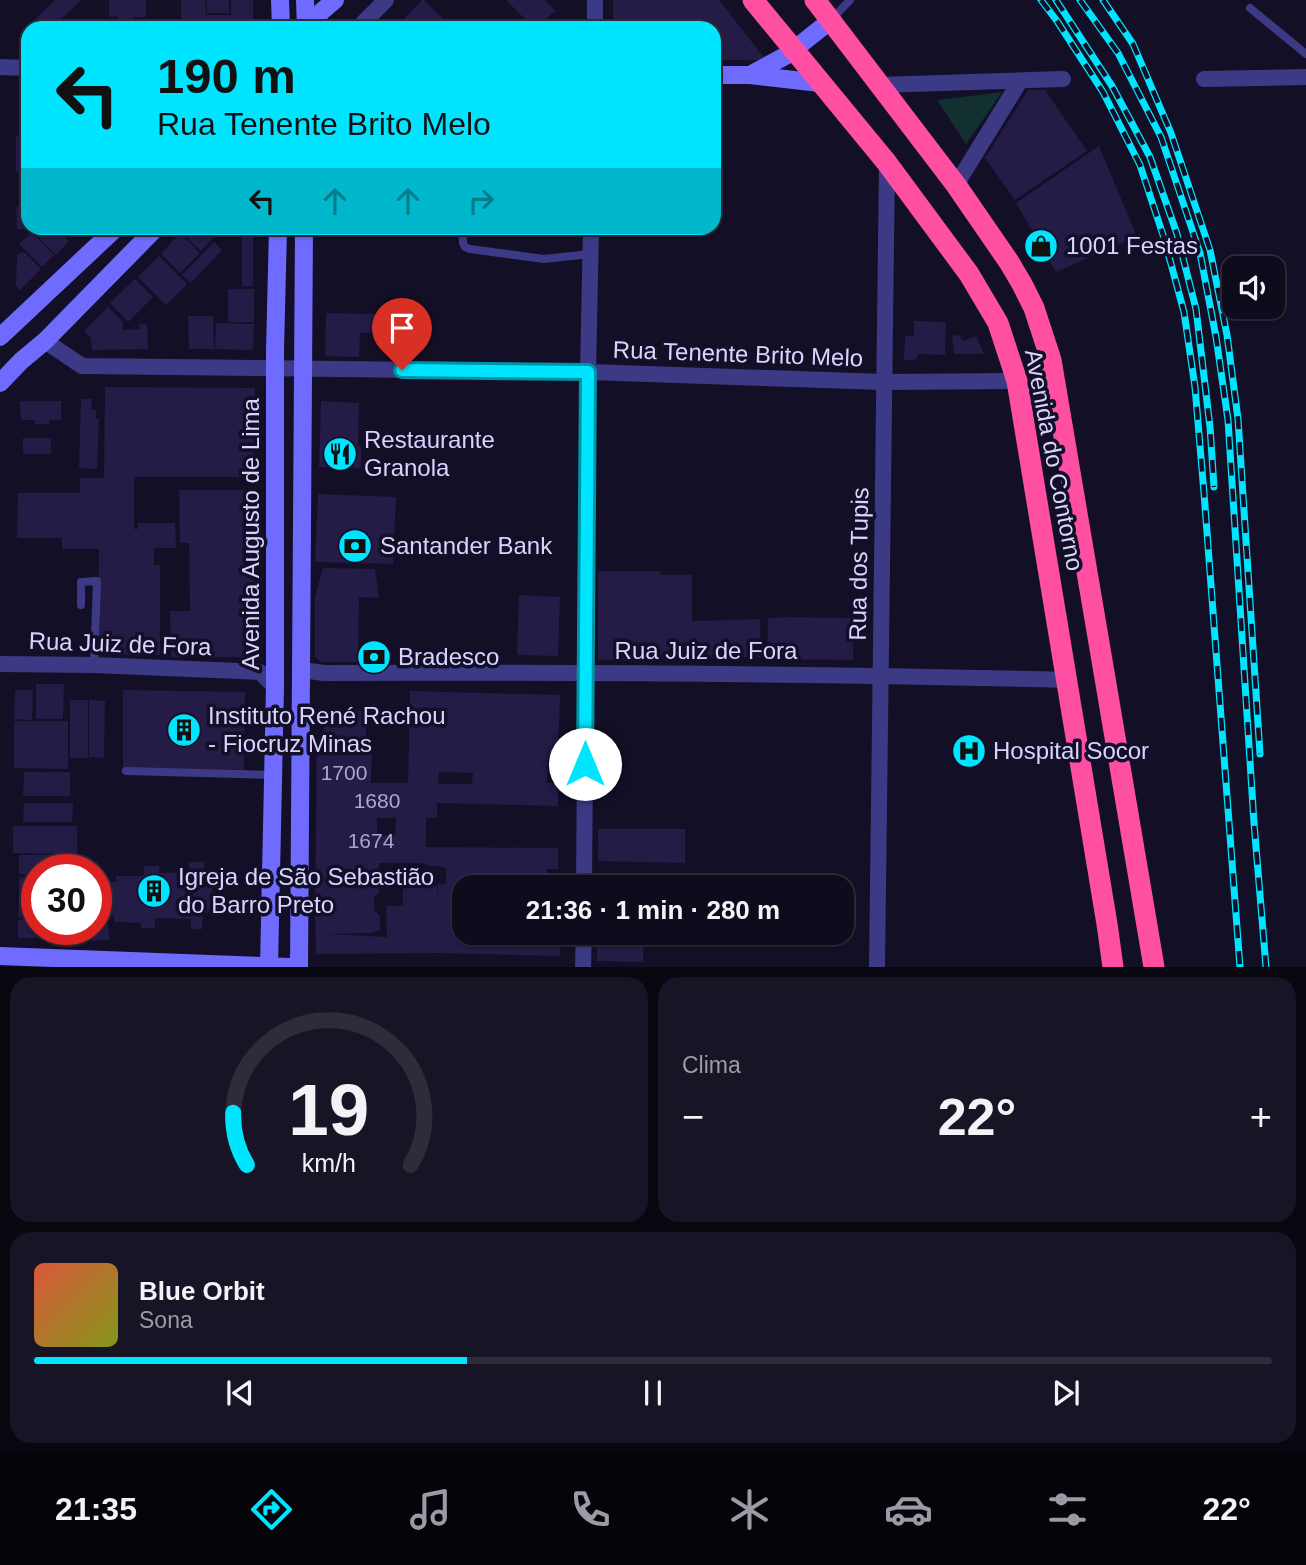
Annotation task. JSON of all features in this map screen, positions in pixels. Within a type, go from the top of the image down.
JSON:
[{"type":"highway","name":"Avenida do Contorno","points":[[753,0],[887,163],[969,274],[998,323],[1017,381],[1113,967]]},
{"type":"highway","name":"Avenida do Contorno","points":[[813,0],[956,185],[1022,284],[1034,308],[1051,360],[1154,967]]},
{"type":"main road","points":[[281,0],[281,21]]},
{"type":"main road","points":[[305,0],[307,21]]},
{"type":"main road","points":[[314,21],[335,0]]},
{"type":"main road","points":[[750,75],[794,50],[830,21]]},
{"type":"main road","points":[[721,75],[750,75],[820,83]]},
{"type":"main road","points":[[0,337],[109,235]]},
{"type":"main road","points":[[0,383],[149,235]]},
{"type":"main road","name":"Avenida Augusto de Lima","points":[[269,966],[274,775],[278,235]]},
{"type":"main road","name":"Avenida Augusto de Lima","points":[[299,967],[304,235]]},
{"type":"main road","points":[[0,956],[290,967]]},
{"type":"street","points":[[365,21],[386,0]]},
{"type":"street","points":[[595,0],[595,21]]},
{"type":"street","points":[[0,67],[21,68]]},
{"type":"street","points":[[1204,79],[1306,77]]},
{"type":"street","points":[[880,85],[1063,79]]},
{"type":"street","points":[[956,185],[1020,81]]},
{"type":"street","name":"Rua dos Tupis","points":[[877,967],[887,163]]},
{"type":"street","points":[[584,875],[590,235]]},
{"type":"street","name":"Rua Tenente Brito Melo","points":[[45,341],[82,366],[588,372],[884,382],[1017,381]]},
{"type":"street","name":"Rua Juiz de Fora","points":[[0,664],[260,672],[275,687]]},
{"type":"street","name":"Rua Juiz de Fora","points":[[302,670],[324,673],[881,675],[1067,680]]},
{"type":"street","points":[[583,967],[584,945]]},
{"type":"lane","points":[[830,21],[850,0]]},
{"type":"lane","points":[[1250,8],[1306,54]]},
{"type":"lane","points":[[462,235],[465,247],[470,249],[544,259],[590,254]]},
{"type":"lane","points":[[81,605],[81,582],[97,581],[94,665]]},
{"type":"lane","points":[[126,771],[274,775]]},
{"type":"green space","points":[[1002,92],[966,144],[937,100]]},
{"type":"building","points":[[55,0],[81,0],[59,21],[33,21]]},
{"type":"building","points":[[109,0],[146,0],[146,17],[134,17],[134,21],[117,21],[117,16],[109,17]]},
{"type":"building","points":[[181,0],[205,0],[206,15],[231,15],[231,0],[253,0],[253,21],[181,21]]},
{"type":"building","points":[[207,0],[229,0],[229,13],[207,13]]},
{"type":"building","points":[[422,0],[443,19],[443,21],[402,21]]},
{"type":"building","points":[[506,0],[545,0],[555,11],[546,21],[527,21]]},
{"type":"building","points":[[613,0],[719,0],[766,60],[721,60],[721,21],[613,21]]},
{"type":"building","points":[[1028,90],[1045,90],[1087,151],[1015,200],[985,158]]},
{"type":"building","points":[[16,136],[21,136],[21,169],[16,174]]},
{"type":"building","points":[[1099,146],[1137,237],[1056,272],[1016,203]]},
{"type":"building","points":[[16,207],[21,207],[21,229],[17,229]]},
{"type":"building","points":[[29,235],[35,235],[54,255],[42,267],[19,244]]},
{"type":"building","points":[[36,235],[69,235],[66,238],[69,241],[56,255]]},
{"type":"building","points":[[178,235],[182,235],[200,253],[180,273],[161,254]]},
{"type":"building","points":[[190,235],[216,235],[201,251],[187,238]]},
{"type":"building","points":[[242,235],[253,235],[253,286],[242,286]]},
{"type":"building","points":[[214,242],[222,250],[191,283],[182,275]]},
{"type":"building","points":[[24,252],[41,269],[20,290],[16,286],[17,254]]},
{"type":"building","points":[[159,256],[187,284],[166,305],[138,277]]},
{"type":"building","points":[[135,279],[153,297],[128,322],[110,303]]},
{"type":"building","points":[[228,289],[254,289],[254,322],[228,322]]},
{"type":"building","points":[[108,307],[123,322],[123,330],[140,329],[139,324],[147,324],[148,349],[92,350],[91,338],[84,331]]},
{"type":"building","points":[[326,313],[381,314],[381,333],[360,333],[359,357],[325,356]]},
{"type":"building","points":[[188,316],[213,316],[214,349],[189,349]]},
{"type":"building","points":[[914,321],[946,322],[945,355],[918,354],[916,360],[904,360],[905,336],[914,336]]},
{"type":"building","points":[[216,323],[254,324],[253,350],[215,349]]},
{"type":"building","points":[[952,335],[960,336],[963,341],[976,336],[984,354],[954,354]]},
{"type":"building","points":[[105,387],[255,388],[254,477],[134,477],[134,529],[138,529],[138,523],[175,523],[176,548],[154,548],[154,565],[160,565],[160,655],[98,654],[99,549],[62,549],[62,538],[17,538],[18,493],[80,493],[80,478],[104,478]]},
{"type":"building","points":[[81,399],[92,399],[91,410],[96,410],[96,419],[99,419],[97,469],[79,468]]},
{"type":"building","points":[[20,401],[61,401],[61,420],[49,420],[49,424],[35,424],[35,420],[21,420]]},
{"type":"building","points":[[321,401],[359,403],[358,446],[361,446],[361,468],[319,467]]},
{"type":"building","points":[[23,438],[51,438],[51,454],[23,454]]},
{"type":"building","points":[[179,490],[254,490],[256,657],[171,657],[170,611],[190,611],[189,543],[180,543]]},
{"type":"building","points":[[318,494],[396,497],[393,564],[315,562]]},
{"type":"building","points":[[323,568],[375,569],[379,598],[359,597],[358,662],[321,662],[315,657],[315,597]]},
{"type":"building","points":[[598,571],[661,571],[660,575],[692,575],[692,621],[760,619],[761,657],[598,660]]},
{"type":"building","points":[[519,595],[560,597],[558,656],[517,655]]},
{"type":"building","points":[[768,618],[853,618],[853,660],[767,659]]},
{"type":"building","points":[[36,684],[64,684],[63,719],[36,719]]},
{"type":"building","points":[[15,690],[33,690],[32,720],[14,719]]},
{"type":"building","name":"Instituto René Rachou - Fiocruz Minas","points":[[123,690],[245,692],[244,770],[123,768]]},
{"type":"building","points":[[410,691],[560,695],[558,755],[548,755],[547,783],[558,783],[558,806],[437,803],[437,818],[426,818],[426,847],[558,848],[558,869],[547,869],[547,875],[452,875],[452,945],[560,945],[560,956],[316,954],[317,738],[324,739],[324,710],[366,711],[366,739],[372,740],[371,783],[408,783]],"holes":[[[439,772],[473,773],[472,784],[438,784]],[[377,818],[396,818],[395,836],[377,835]],[[379,863],[439,866],[448,869],[446,884],[438,884],[438,898],[437,886],[403,885],[403,906],[386,906],[387,937],[327,934],[371,933],[380,930],[380,916],[374,910],[374,897],[379,893]]]},
{"type":"building","points":[[70,700],[88,700],[88,758],[70,758]]},
{"type":"building","points":[[89,700],[105,701],[104,758],[89,757]]},
{"type":"building","points":[[14,721],[68,721],[68,769],[14,768]]},
{"type":"building","points":[[24,772],[70,772],[70,796],[23,796]]},
{"type":"building","points":[[24,803],[73,803],[72,822],[23,822]]},
{"type":"building","points":[[13,826],[77,826],[77,854],[13,853]]},
{"type":"building","points":[[598,829],[685,829],[685,863],[598,861]]},
{"type":"building","points":[[19,855],[21,855],[21,874]]},
{"type":"building","name":"Igreja de São Sebastião do Barro Preto","points":[[189,862],[204,862],[204,878],[208,878],[212,886],[212,906],[208,913],[203,913],[202,929],[191,929],[191,919],[155,918],[155,928],[141,928],[141,923],[114,922],[112,882],[116,882],[116,876],[144,876],[144,866],[159,866],[159,873],[189,872]]},
{"type":"building","points":[[19,877],[21,877],[21,893]]},
{"type":"building","points":[[19,895],[21,895],[21,917],[18,917]]},
{"type":"building","points":[[18,920],[21,920],[21,938],[18,938]]},
{"type":"building","points":[[597,945],[644,945],[643,962],[597,961]]},
{"type":"railway","points":[[1041,0],[1103,92],[1140,165],[1184,312],[1195,387],[1240,967]]},
{"type":"railway","points":[[1056,0],[1112,86],[1150,157],[1177,234],[1196,309],[1214,487]]},
{"type":"railway","points":[[1080,0],[1118,53],[1161,137],[1200,253],[1228,420],[1266,967]]},
{"type":"railway","points":[[1103,0],[1133,44],[1171,133],[1210,250],[1227,335],[1238,419],[1260,754]]},
{"type":"place","name":"1001 Festas","points":[[1041,246]]},
{"type":"place","name":"Restaurante Granola","points":[[340,454]]},
{"type":"place","name":"Santander Bank","points":[[355,546]]},
{"type":"place","name":"Bradesco","points":[[374,657]]},
{"type":"place","name":"Instituto René Rachou - Fiocruz Minas","points":[[184,730]]},
{"type":"place","name":"Hospital Socor","points":[[969,751]]},
{"type":"place","name":"Igreja de São Sebastião do Barro Preto","points":[[154,891]]},
{"type":"route","points":[[402,370],[588,372],[585,764]]}]
